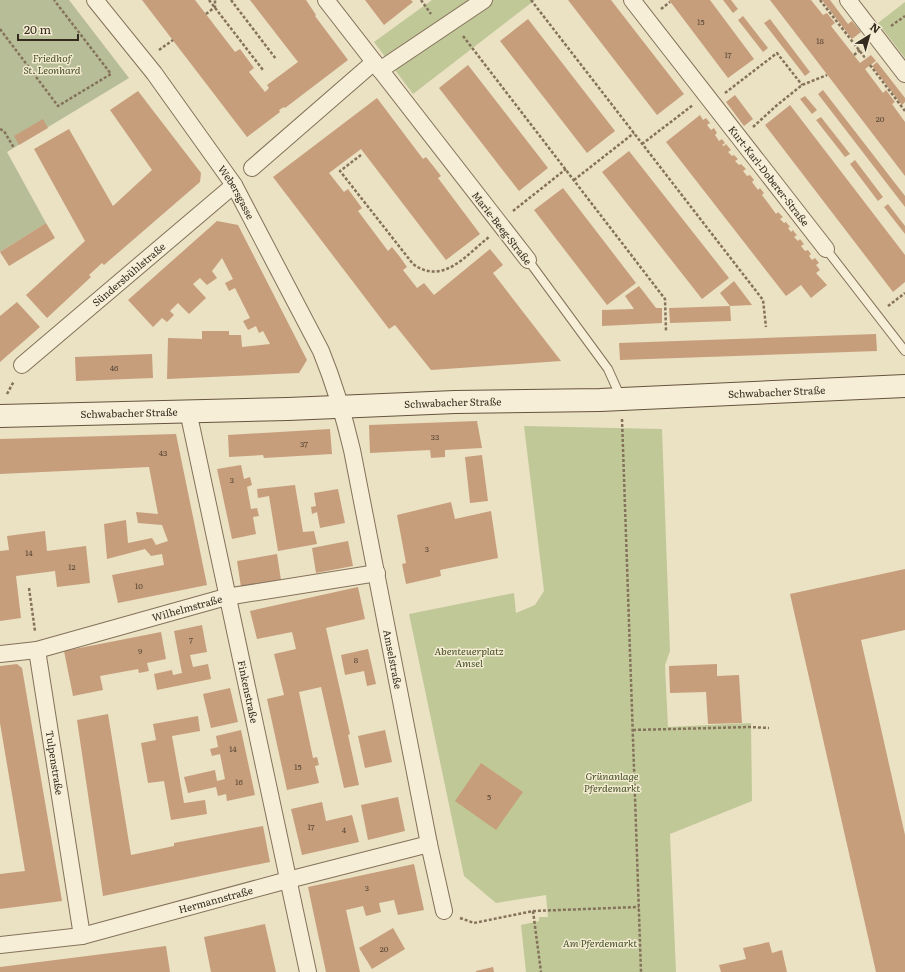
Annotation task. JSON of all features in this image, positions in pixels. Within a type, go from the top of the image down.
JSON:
[{"type":"main road","name":"Schwabacher Straße","points":[[0,416],[341,407],[454,402],[622,400],[905,386]]},
{"type":"street","name":"Webersgasse","points":[[96,0],[154,73],[234,184],[321,351],[341,407]]},
{"type":"street","name":"Marie-Beeg-Straße","points":[[326,0],[528,260]]},
{"type":"street","points":[[252,168],[377,66],[484,0]]},
{"type":"street","name":"Kurt-Karl-Doberer-Straße","points":[[632,0],[740,136],[826,249]]},
{"type":"street","points":[[848,0],[905,74]]},
{"type":"street","name":"Sündersbühlstraße","points":[[22,365],[234,184]]},
{"type":"street","name":"Amselstraße","points":[[341,407],[352,450],[429,844],[444,911]]},
{"type":"street","name":"Finkenstraße","points":[[188,411],[226,597],[308,972]]},
{"type":"street","name":"Wilhelmstraße","points":[[0,654],[37,650],[226,597],[377,573]]},
{"type":"street","name":"Tulpenstraße","points":[[37,650],[82,936]]},
{"type":"street","name":"Hermannstraße","points":[[0,945],[82,936],[288,880],[429,844]]},
{"type":"lane","name":"Kurt-Karl-Doberer-Straße","points":[[826,249],[905,351]]},
{"type":"lane","name":"Marie-Beeg-Straße","points":[[528,260],[608,369],[622,400]]},
{"type":"path","points":[[0,28],[58,106],[111,74],[54,0]]},
{"type":"path","points":[[209,0],[263,70]]},
{"type":"path","points":[[215,0],[215,7]]},
{"type":"path","points":[[231,0],[276,59]]},
{"type":"path","points":[[532,0],[763,300],[766,327]]},
{"type":"path","points":[[820,0],[866,59]]},
{"type":"path","points":[[206,14],[215,7]]},
{"type":"path","points":[[476,52],[665,299],[666,331]]},
{"type":"path","points":[[642,144],[777,53],[802,85]]},
{"type":"path","points":[[870,65],[905,111]]},
{"type":"path","points":[[740,136],[802,85],[827,75]]},
{"type":"path","points":[[0,129],[4,131],[14,148]]},
{"type":"path","points":[[574,180],[634,133]]},
{"type":"path","points":[[361,155],[340,171],[414,264],[423,270],[430,272],[445,271],[566,169]]},
{"type":"path","points":[[877,315],[905,293]]},
{"type":"path","points":[[0,416],[7,395],[22,365]]},
{"type":"path","points":[[622,400],[641,972]]},
{"type":"path","points":[[29,588],[37,650]]},
{"type":"path","points":[[633,730],[750,727],[769,728]]},
{"type":"path","points":[[444,911],[474,924],[533,911],[638,907]]},
{"type":"path","points":[[533,911],[541,972]]},
{"type":"green space","name":"Friedhof St. Leonhard","points":[[0,0],[69,0],[129,78],[7,152],[46,223],[0,252]]},
{"type":"green space","points":[[432,0],[535,0],[413,94],[374,42]]},
{"type":"green space","points":[[905,2],[905,58],[878,23]]},
{"type":"green space","name":"Grünanlage Pferdemarkt","points":[[524,426],[662,429],[670,651],[665,665],[668,727],[751,723],[752,801],[670,834],[676,972],[526,972],[521,925],[539,921],[539,917],[548,917],[546,895],[496,903],[464,876],[409,614],[514,593],[516,613],[535,605],[544,591]]},
{"type":"building","points":[[142,0],[195,0],[235,52],[240,49],[254,68],[249,72],[265,92],[269,88],[267,85],[298,62],[250,0],[306,0],[316,15],[315,16],[348,60],[285,108],[284,107],[279,110],[280,112],[247,137]]},
{"type":"building","points":[[365,0],[411,0],[413,2],[384,25]]},
{"type":"building","points":[[568,0],[611,0],[684,94],[657,115]]},
{"type":"building","points":[[669,0],[710,0],[754,59],[728,78]]},
{"type":"building","points":[[723,0],[731,0],[738,9],[733,13]]},
{"type":"building","points":[[770,0],[811,0],[823,15],[827,13],[835,23],[831,26],[860,63],[871,55],[876,61],[865,69],[883,93],[886,90],[895,102],[892,104],[905,122],[905,176]]},
{"type":"building","points":[[822,0],[830,0],[848,24],[852,21],[861,32],[852,39]]},
{"type":"building","points":[[743,16],[768,48],[763,52],[738,20]]},
{"type":"building","points":[[528,19],[615,131],[587,153],[500,41]]},
{"type":"building","points":[[770,19],[810,72],[805,76],[764,23]]},
{"type":"building","points":[[877,62],[905,98],[905,102],[902,105],[872,66]]},
{"type":"building","points":[[468,65],[548,168],[519,191],[439,88]]},
{"type":"building","points":[[823,90],[905,196],[905,207],[818,94]]},
{"type":"building","points":[[138,91],[201,173],[200,182],[104,265],[102,263],[89,275],[91,277],[47,318],[26,295],[85,241],[34,149],[69,129],[113,206],[152,170],[110,110]]},
{"type":"building","points":[[735,95],[753,119],[744,126],[726,102]]},
{"type":"building","points":[[805,96],[817,110],[812,114],[800,99]]},
{"type":"building","points":[[377,98],[423,159],[426,157],[441,176],[438,178],[480,234],[446,260],[361,149],[329,173],[344,192],[348,189],[362,208],[358,211],[388,251],[392,247],[400,257],[407,267],[403,270],[417,288],[424,283],[434,295],[490,249],[503,265],[493,273],[561,361],[431,370],[395,325],[389,329],[273,177]]},
{"type":"building","points":[[790,105],[905,255],[905,282],[893,292],[765,125]]},
{"type":"building","points":[[700,115],[703,120],[706,118],[710,123],[707,125],[711,130],[714,128],[717,133],[715,135],[719,141],[722,139],[725,143],[722,145],[724,146],[726,144],[731,150],[728,152],[738,159],[735,161],[746,169],[743,171],[747,176],[750,175],[754,180],[752,182],[758,190],[760,188],[764,193],[762,195],[776,214],[778,212],[783,217],[780,219],[784,223],[786,222],[790,227],[788,228],[791,232],[793,230],[797,235],[794,237],[798,241],[800,239],[804,244],[801,246],[805,251],[808,250],[811,254],[809,256],[812,260],[815,258],[819,263],[816,265],[820,270],[816,273],[827,285],[811,298],[801,285],[786,296],[666,142]]},
{"type":"building","points":[[821,117],[850,154],[845,157],[816,120]]},
{"type":"building","points":[[43,119],[48,128],[19,145],[14,136]]},
{"type":"building","points":[[629,151],[729,278],[702,299],[602,172]]},
{"type":"building","points":[[855,160],[883,197],[878,201],[850,164]]},
{"type":"building","points":[[563,188],[636,283],[607,305],[534,210]]},
{"type":"building","points":[[888,204],[905,226],[905,234],[884,207]]},
{"type":"building","points":[[217,221],[238,225],[307,360],[299,373],[167,379],[168,338],[202,339],[202,331],[229,331],[229,335],[241,335],[242,347],[270,344],[263,331],[259,333],[256,326],[248,330],[243,321],[250,318],[235,288],[229,291],[225,283],[233,279],[222,258],[212,271],[217,278],[207,285],[200,278],[193,284],[206,298],[189,314],[178,303],[170,311],[174,315],[167,322],[162,318],[153,327],[128,300]]},
{"type":"building","points":[[46,223],[55,238],[9,266],[0,252]]},
{"type":"building","points":[[734,281],[752,305],[730,306],[720,293]]},
{"type":"building","points":[[639,286],[656,308],[662,308],[662,323],[602,326],[602,310],[634,309],[625,296]]},
{"type":"building","points":[[17,302],[40,327],[0,362],[0,316]]},
{"type":"building","points":[[730,306],[731,321],[670,323],[669,308]]},
{"type":"building","points":[[876,334],[877,351],[620,360],[619,343]]},
{"type":"building","points":[[152,354],[153,378],[76,381],[75,357]]},
{"type":"building","points":[[477,421],[482,448],[445,450],[445,457],[431,458],[430,450],[370,453],[369,425]]},
{"type":"building","points":[[330,429],[332,454],[264,458],[263,455],[229,457],[228,435]]},
{"type":"building","points":[[176,434],[207,585],[118,603],[112,575],[164,565],[162,554],[151,556],[145,549],[107,559],[104,524],[126,520],[128,543],[152,538],[156,545],[168,541],[162,525],[138,523],[136,512],[158,514],[149,467],[0,474],[0,439]]},
{"type":"building","points":[[482,455],[488,501],[470,503],[465,457]]},
{"type":"building","points":[[241,465],[244,479],[250,477],[252,485],[247,487],[251,509],[257,508],[259,516],[253,517],[256,534],[232,539],[217,469]]},
{"type":"building","points":[[295,485],[303,532],[314,531],[317,544],[278,551],[269,496],[258,498],[257,489]]},
{"type":"building","points":[[338,489],[345,523],[320,528],[317,512],[312,514],[311,507],[316,506],[314,493]]},
{"type":"building","points":[[451,502],[455,519],[491,511],[498,558],[440,570],[441,576],[406,584],[402,564],[406,563],[397,515]]},
{"type":"building","points":[[45,531],[47,551],[86,546],[90,583],[57,587],[55,571],[16,576],[21,618],[0,621],[0,551],[9,550],[7,536]]},
{"type":"building","points":[[348,541],[353,566],[316,573],[312,548]]},
{"type":"building","points":[[277,554],[281,580],[241,587],[237,561]]},
{"type":"building","points":[[905,569],[905,630],[861,640],[905,835],[905,972],[876,972],[790,594]]},
{"type":"building","points":[[358,587],[365,619],[326,628],[350,734],[348,735],[359,785],[344,788],[321,687],[299,692],[313,758],[317,757],[319,765],[315,766],[319,783],[287,790],[267,699],[284,695],[274,654],[296,649],[292,632],[257,639],[250,611]]},
{"type":"building","points":[[202,625],[207,652],[190,655],[193,667],[208,664],[211,679],[157,690],[154,674],[172,670],[173,675],[182,673],[174,631]]},
{"type":"building","points":[[161,632],[166,659],[147,663],[149,671],[139,673],[138,669],[100,676],[103,690],[73,696],[64,651]]},
{"type":"building","points":[[368,649],[376,684],[367,686],[364,671],[345,675],[341,655]]},
{"type":"building","points":[[17,664],[22,668],[62,901],[0,909],[0,874],[25,871],[0,723],[0,666]]},
{"type":"building","points":[[717,664],[717,676],[739,675],[742,723],[708,724],[706,692],[670,693],[669,666]]},
{"type":"building","points":[[230,688],[238,722],[211,728],[203,694]]},
{"type":"building","points":[[108,714],[131,855],[174,846],[174,843],[263,826],[270,862],[103,896],[77,720]]},
{"type":"building","points":[[198,716],[200,731],[172,736],[184,803],[205,800],[207,814],[171,820],[164,781],[148,783],[141,743],[156,740],[153,724]]},
{"type":"building","points":[[241,730],[255,795],[227,801],[226,794],[218,796],[216,787],[188,793],[184,777],[215,770],[217,781],[225,779],[220,754],[212,756],[210,749],[218,747],[216,736]]},
{"type":"building","points":[[385,730],[392,762],[365,768],[358,736]]},
{"type":"building","points":[[481,763],[523,792],[496,830],[455,801]]},
{"type":"building","points":[[398,797],[405,831],[368,840],[361,805]]},
{"type":"building","points":[[322,802],[326,821],[352,815],[359,842],[302,855],[291,809]]},
{"type":"building","points":[[414,864],[424,910],[398,915],[394,900],[379,903],[381,912],[366,916],[363,906],[346,910],[360,972],[326,972],[308,887]]},
{"type":"building","points":[[265,924],[276,972],[211,972],[204,937]]},
{"type":"building","points":[[393,928],[405,949],[372,969],[359,948]]},
{"type":"building","points":[[769,942],[772,953],[782,950],[787,972],[721,972],[719,965],[746,959],[743,948]]},
{"type":"building","points":[[166,946],[170,972],[0,972],[0,967]]},
{"type":"building","points":[[493,967],[494,972],[476,972],[476,971]]},
{"type":"park label","name":"Abenteuerplatz Amsel","points":[[469,656]]},
{"type":"park label","name":"Am Pferdemarkt","points":[[600,943]]}]
